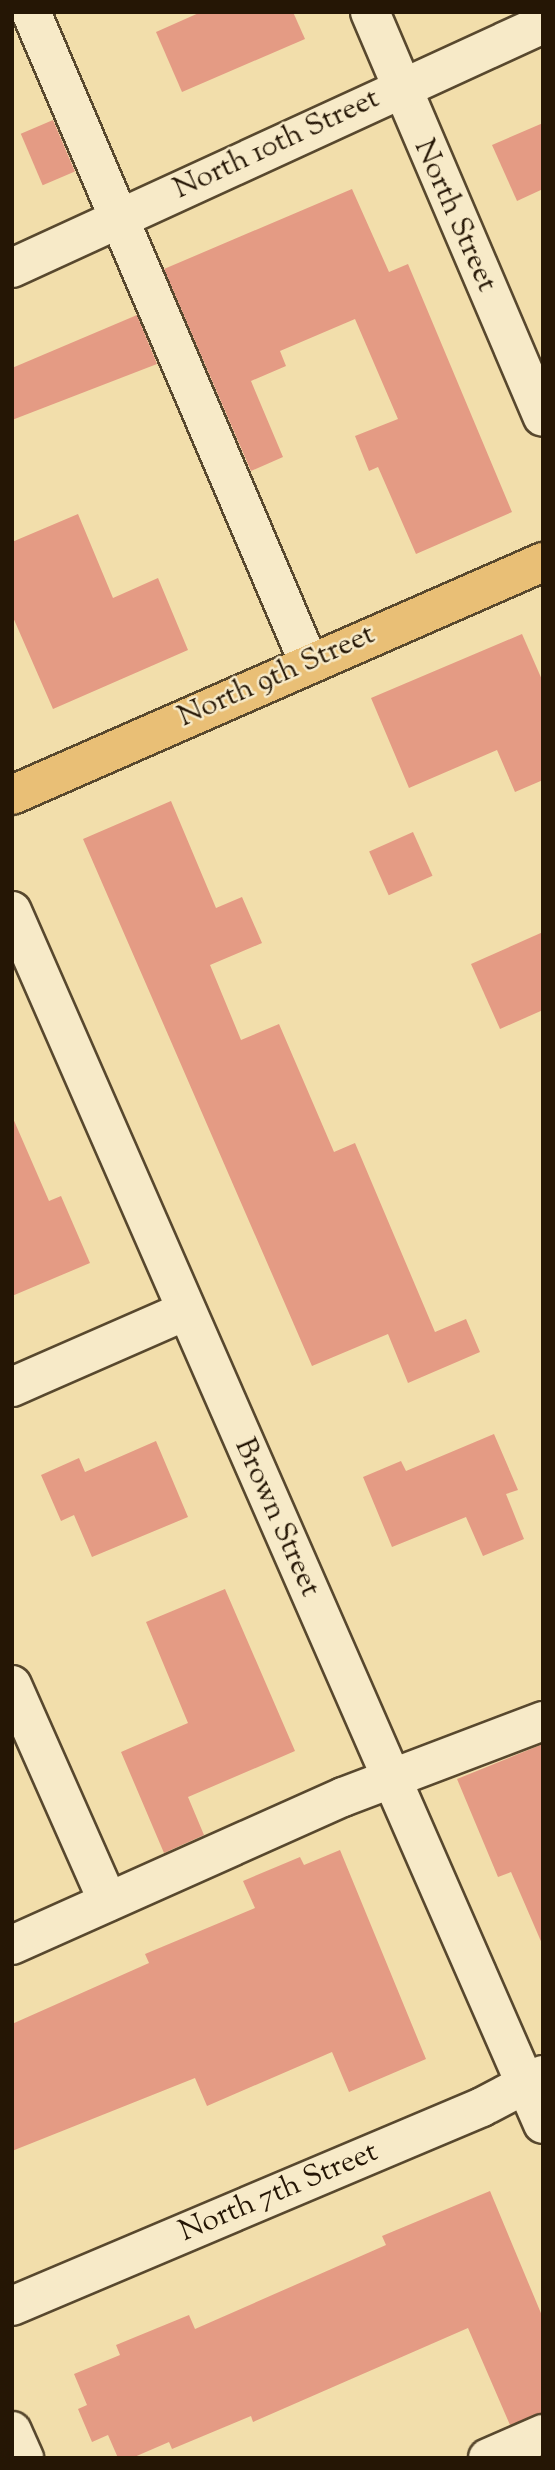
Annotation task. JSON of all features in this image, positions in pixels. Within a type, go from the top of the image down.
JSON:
[{"type":"main road","name":"North 9th Street","points":[[14,790],[543,562]]},
{"type":"street","points":[[31,12],[123,218],[308,661]]},
{"type":"street","name":"North Street","points":[[370,12],[399,87],[543,418]]},
{"type":"street","name":"North 10th Street","points":[[12,268],[399,87],[543,24]]},
{"type":"street","name":"Brown Street","points":[[12,911],[390,1779],[533,2079],[543,2124]]},
{"type":"street","points":[[12,1387],[185,1311]]},
{"type":"street","points":[[12,1685],[108,1902]]},
{"type":"street","points":[[12,1945],[390,1779],[543,1721]]},
{"type":"street","name":"North 7th Street","points":[[12,2306],[482,2107],[533,2079]]},
{"type":"street","points":[[12,2431],[24,2458]]},
{"type":"street","points":[[488,2458],[543,2434]]},
{"type":"building","points":[[201,12],[293,12],[305,39],[182,92],[156,32]]},
{"type":"building","points":[[53,120],[75,172],[43,185],[21,134]]},
{"type":"building","points":[[543,123],[543,189],[517,201],[492,145]]},
{"type":"building","points":[[352,189],[389,272],[408,264],[512,512],[416,554],[378,467],[369,471],[355,436],[398,419],[355,319],[280,351],[286,366],[251,381],[283,457],[251,471],[164,269]]},
{"type":"building","points":[[137,315],[157,364],[12,420],[12,368]]},
{"type":"building","points":[[78,514],[113,598],[158,578],[188,650],[53,709],[12,615],[12,542]]},
{"type":"building","points":[[522,634],[543,682],[543,780],[515,792],[497,750],[409,788],[371,698]]},
{"type":"building","points":[[171,801],[216,908],[242,897],[262,943],[210,965],[241,1040],[279,1024],[334,1152],[355,1143],[435,1332],[466,1319],[480,1352],[408,1383],[388,1334],[312,1366],[83,839]]},
{"type":"building","points":[[413,832],[433,876],[389,895],[369,852]]},
{"type":"building","points":[[543,932],[543,1010],[500,1029],[471,964]]},
{"type":"building","points":[[12,1116],[49,1201],[61,1196],[90,1263],[12,1296]]},
{"type":"building","points":[[494,1434],[518,1490],[506,1494],[524,1539],[483,1556],[466,1517],[392,1547],[363,1477],[401,1461],[406,1471]]},
{"type":"building","points":[[156,1441],[188,1517],[92,1557],[74,1515],[61,1521],[41,1475],[79,1458],[85,1472]]},
{"type":"building","points":[[225,1589],[295,1751],[188,1797],[204,1835],[164,1853],[121,1752],[188,1723],[146,1622]]},
{"type":"building","points":[[543,1744],[543,1946],[511,1872],[498,1877],[457,1779]]},
{"type":"building","points":[[340,1850],[426,2059],[349,2092],[332,2052],[207,2106],[195,2078],[12,2151],[12,2024],[149,1963],[145,1954],[255,1908],[243,1881],[300,1857],[304,1865]]},
{"type":"building","points":[[490,2191],[543,2318],[543,2413],[510,2425],[468,2328],[253,2422],[251,2416],[172,2449],[169,2442],[132,2458],[118,2458],[108,2435],[92,2442],[78,2409],[87,2405],[74,2374],[120,2355],[116,2345],[189,2315],[195,2329],[386,2245],[382,2236]]}]
